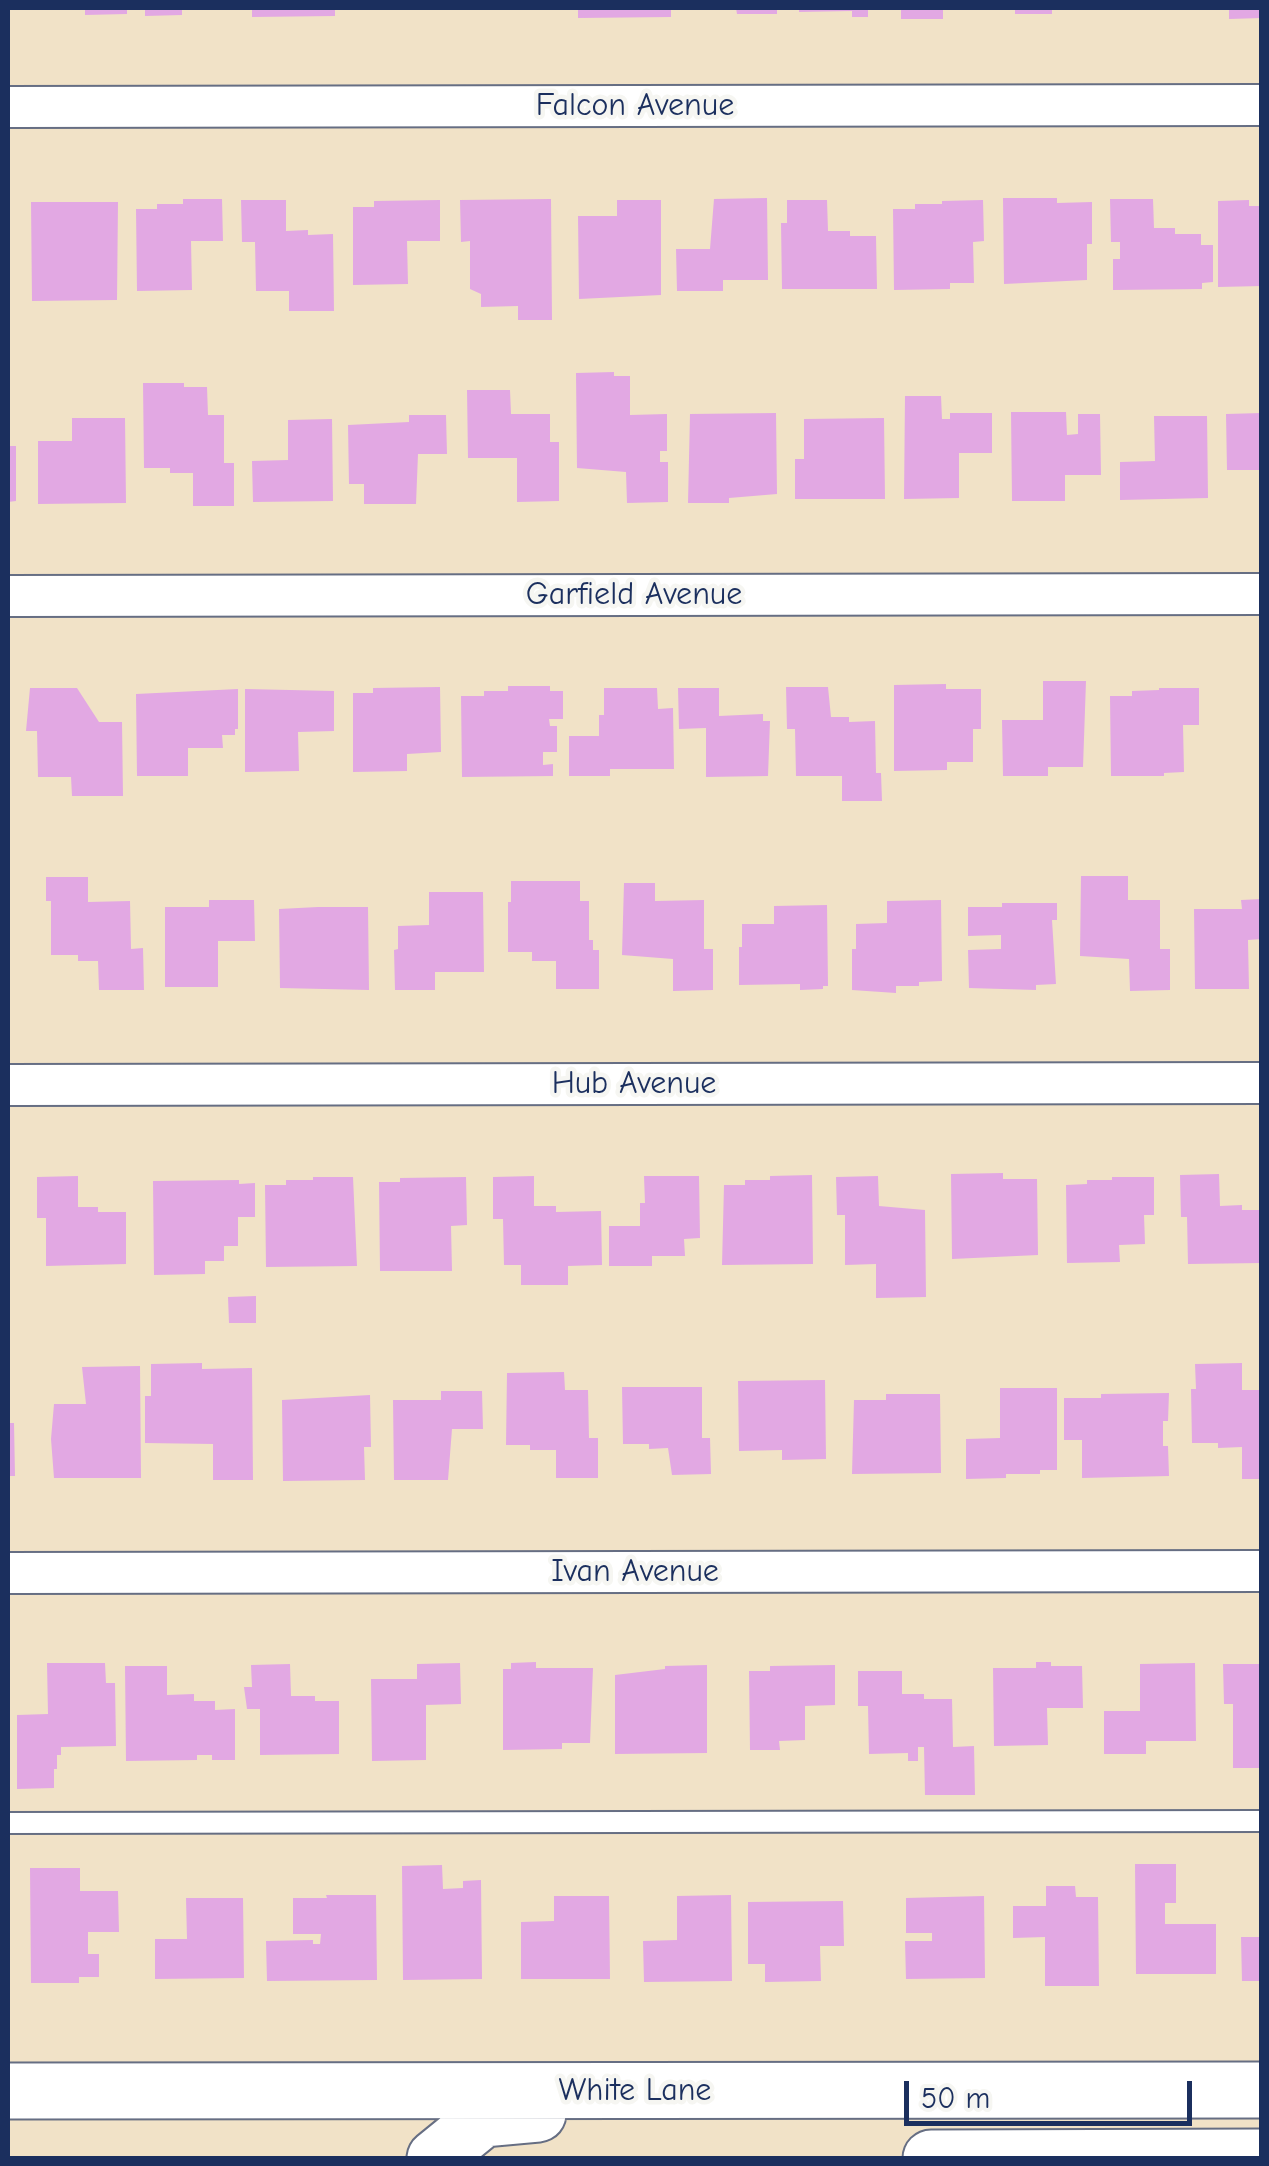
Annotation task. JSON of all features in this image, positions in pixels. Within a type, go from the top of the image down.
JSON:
[{"type":"main road","points":[[435,2158],[482,2118],[805,2090]]},
{"type":"main road","name":"White Lane","points":[[8,2092],[1262,2090]]},
{"type":"main road","points":[[931,2158],[1262,2157]]},
{"type":"street","name":"Falcon Avenue","points":[[8,107],[1262,106]]},
{"type":"street","name":"Garfield Avenue","points":[[8,596],[1262,594]]},
{"type":"street","name":"Hub Avenue","points":[[8,1085],[1262,1083]]},
{"type":"street","name":"Ivan Avenue","points":[[8,1573],[1262,1572]]},
{"type":"lane","points":[[8,1823],[1262,1821]]},
{"type":"building","points":[[85,8],[127,8],[127,14],[85,15]]},
{"type":"building","points":[[145,8],[182,8],[182,15],[145,16]]},
{"type":"building","points":[[252,8],[335,8],[335,16],[252,17]]},
{"type":"building","points":[[578,8],[671,8],[671,17],[578,18]]},
{"type":"building","points":[[736,8],[777,8],[777,14],[737,14]]},
{"type":"building","points":[[799,8],[868,8],[868,17],[852,17],[852,11],[799,12]]},
{"type":"building","points":[[901,8],[943,8],[943,19],[901,19]]},
{"type":"building","points":[[1015,8],[1052,8],[1052,14],[1015,14]]},
{"type":"building","points":[[1229,8],[1262,8],[1262,18],[1229,19]]},
{"type":"building","points":[[767,198],[768,280],[723,280],[723,291],[677,291],[676,249],[710,249],[714,199]]},
{"type":"building","points":[[1003,198],[1092,202],[1087,280],[1004,284]]},
{"type":"building","points":[[183,199],[222,199],[223,241],[191,241],[192,290],[137,291],[136,209],[183,204]]},
{"type":"building","points":[[551,199],[552,320],[518,320],[518,306],[481,307],[481,294],[470,289],[470,241],[461,242],[460,200]]},
{"type":"building","points":[[1110,199],[1153,199],[1154,228],[1175,228],[1175,234],[1201,234],[1201,245],[1213,245],[1213,282],[1202,283],[1202,289],[1113,290],[1113,259],[1120,259],[1120,242],[1111,242]]},
{"type":"building","points":[[241,200],[286,200],[286,231],[333,234],[334,311],[289,311],[289,291],[256,291],[255,242],[242,242]]},
{"type":"building","points":[[440,200],[440,241],[407,241],[408,284],[353,285],[353,207],[374,207],[374,201]]},
{"type":"building","points":[[617,200],[661,200],[661,295],[579,299],[578,216],[617,216]]},
{"type":"building","points":[[787,200],[827,200],[828,231],[876,236],[877,289],[782,289],[781,223],[787,223]]},
{"type":"building","points":[[983,200],[984,241],[973,242],[974,283],[950,283],[950,289],[894,290],[893,209],[915,209],[915,204],[942,201]]},
{"type":"building","points":[[1249,200],[1249,206],[1262,206],[1262,286],[1218,287],[1218,201]]},
{"type":"building","points":[[31,202],[118,202],[117,300],[32,301]]},
{"type":"building","points":[[614,372],[614,376],[630,376],[630,415],[667,414],[667,451],[660,451],[660,462],[668,462],[668,502],[627,503],[626,472],[577,468],[576,373]]},
{"type":"building","points":[[143,383],[207,387],[208,415],[224,415],[224,463],[234,463],[234,506],[193,506],[193,473],[144,468]]},
{"type":"building","points":[[467,390],[510,390],[511,414],[550,414],[550,442],[559,442],[559,501],[517,502],[517,458],[468,458]]},
{"type":"building","points":[[905,396],[941,396],[942,419],[950,419],[950,413],[992,413],[992,453],[959,453],[959,498],[904,499]]},
{"type":"building","points":[[1011,412],[1066,412],[1067,435],[1078,434],[1078,414],[1100,414],[1101,475],[1065,475],[1065,501],[1012,501]]},
{"type":"building","points":[[776,413],[777,494],[729,498],[729,503],[688,503],[690,414]]},
{"type":"building","points":[[1262,413],[1262,470],[1227,470],[1226,414]]},
{"type":"building","points":[[409,415],[446,415],[447,454],[418,454],[416,504],[364,504],[364,484],[349,484],[348,425],[409,422]]},
{"type":"building","points":[[1154,416],[1207,416],[1208,498],[1120,500],[1120,462],[1155,461]]},
{"type":"building","points":[[72,418],[125,418],[126,503],[38,504],[38,441],[72,441]]},
{"type":"building","points":[[884,418],[885,499],[795,499],[795,459],[804,459],[804,419]]},
{"type":"building","points":[[332,419],[333,501],[253,502],[252,461],[288,460],[288,420]]},
{"type":"building","points":[[8,446],[16,446],[16,501],[8,502]]},
{"type":"building","points":[[1043,681],[1086,681],[1083,767],[1048,767],[1048,776],[1003,776],[1002,720],[1043,720]]},
{"type":"building","points":[[946,684],[946,689],[981,689],[981,729],[973,729],[973,762],[947,762],[947,770],[894,771],[894,685]]},
{"type":"building","points":[[508,686],[550,686],[550,691],[563,691],[563,719],[549,719],[550,726],[557,726],[557,752],[543,752],[543,765],[553,764],[553,776],[462,777],[461,696],[508,691]]},
{"type":"building","points":[[440,687],[441,752],[407,754],[407,771],[353,772],[353,693],[373,693],[373,688]]},
{"type":"building","points":[[786,687],[828,687],[831,717],[849,717],[849,722],[875,721],[876,773],[881,773],[882,801],[842,801],[842,776],[796,776],[795,729],[787,729]]},
{"type":"building","points":[[30,688],[77,688],[99,722],[122,722],[123,796],[72,796],[71,777],[38,777],[37,731],[26,731]]},
{"type":"building","points":[[604,688],[657,688],[658,709],[673,708],[674,769],[610,769],[610,776],[569,776],[569,736],[599,736]]},
{"type":"building","points":[[678,688],[719,688],[719,716],[763,714],[763,721],[770,721],[768,776],[706,777],[706,728],[679,729]]},
{"type":"building","points":[[1199,688],[1199,725],[1183,725],[1184,772],[1111,776],[1110,696],[1132,696],[1132,691]]},
{"type":"building","points":[[238,689],[238,729],[235,735],[222,735],[223,748],[188,748],[188,776],[137,776],[136,694]]},
{"type":"building","points":[[245,689],[334,691],[334,731],[298,732],[299,771],[245,772]]},
{"type":"building","points":[[1081,876],[1128,876],[1128,900],[1160,900],[1160,949],[1170,949],[1170,990],[1130,991],[1129,959],[1080,956]]},
{"type":"building","points":[[46,877],[88,877],[88,902],[130,901],[131,949],[143,948],[144,990],[99,990],[98,961],[78,961],[78,955],[51,955],[51,901],[46,901]]},
{"type":"building","points":[[511,881],[580,881],[580,901],[589,901],[589,940],[593,940],[593,950],[599,950],[599,989],[556,989],[556,961],[532,961],[532,952],[508,952]]},
{"type":"building","points":[[624,883],[655,883],[655,901],[704,900],[704,949],[713,949],[713,990],[673,991],[673,959],[622,955]]},
{"type":"building","points":[[429,892],[483,892],[484,972],[435,972],[435,990],[395,990],[398,926],[429,925]]},
{"type":"building","points":[[1262,899],[1262,939],[1248,940],[1249,989],[1195,989],[1194,909],[1242,909],[1241,900]]},
{"type":"building","points":[[209,900],[254,900],[255,941],[218,941],[218,987],[165,987],[165,907],[209,907]]},
{"type":"building","points":[[941,900],[942,981],[896,986],[896,993],[852,990],[856,924],[887,923],[887,901]]},
{"type":"building","points":[[1002,903],[1057,903],[1057,920],[1052,920],[1056,984],[1036,985],[1036,990],[969,988],[968,950],[1001,949],[1001,935],[968,936],[968,907],[1002,907]]},
{"type":"building","points":[[827,905],[828,986],[800,990],[800,984],[739,985],[742,924],[774,924],[774,906]]},
{"type":"building","points":[[368,907],[369,990],[280,988],[279,909]]},
{"type":"building","points":[[1003,1173],[1003,1179],[1037,1179],[1038,1255],[952,1259],[951,1174]]},
{"type":"building","points":[[1219,1174],[1220,1206],[1242,1205],[1242,1210],[1262,1210],[1262,1263],[1188,1264],[1187,1217],[1181,1217],[1180,1175]]},
{"type":"building","points":[[812,1175],[813,1264],[722,1265],[724,1185],[745,1185],[745,1180],[770,1180],[770,1176]]},
{"type":"building","points":[[78,1176],[78,1207],[126,1212],[126,1264],[46,1266],[46,1218],[37,1218],[37,1177]]},
{"type":"building","points":[[534,1176],[534,1206],[556,1206],[556,1212],[601,1211],[602,1265],[568,1266],[568,1285],[521,1285],[521,1265],[504,1265],[503,1219],[493,1219],[493,1177]]},
{"type":"building","points":[[644,1176],[699,1176],[700,1238],[684,1239],[685,1256],[652,1256],[652,1266],[609,1266],[609,1226],[640,1226],[640,1203],[645,1203]]},
{"type":"building","points":[[878,1176],[879,1206],[925,1210],[926,1297],[876,1298],[876,1264],[845,1265],[845,1215],[837,1215],[836,1177]]},
{"type":"building","points":[[353,1177],[357,1266],[266,1267],[265,1185],[286,1185],[286,1180]]},
{"type":"building","points":[[466,1177],[467,1225],[451,1226],[452,1271],[380,1271],[379,1182]]},
{"type":"building","points":[[1112,1177],[1154,1177],[1154,1215],[1144,1215],[1145,1244],[1119,1245],[1120,1262],[1067,1263],[1066,1185]]},
{"type":"building","points":[[239,1180],[239,1184],[255,1183],[255,1217],[238,1217],[238,1246],[224,1246],[224,1261],[205,1261],[205,1274],[154,1275],[153,1181]]},
{"type":"building","points":[[256,1296],[256,1323],[229,1323],[228,1297]]},
{"type":"building","points":[[202,1363],[202,1369],[252,1368],[253,1480],[213,1480],[213,1444],[145,1443],[145,1396],[151,1396],[151,1364]]},
{"type":"building","points":[[1242,1363],[1242,1390],[1262,1390],[1262,1479],[1242,1479],[1242,1447],[1192,1443],[1191,1389],[1196,1389],[1195,1364]]},
{"type":"building","points":[[140,1366],[141,1478],[54,1478],[54,1404],[86,1404],[82,1367]]},
{"type":"building","points":[[564,1372],[565,1390],[588,1390],[589,1438],[598,1438],[598,1478],[556,1478],[556,1450],[506,1445],[507,1373]]},
{"type":"building","points":[[825,1380],[826,1459],[782,1460],[782,1450],[739,1451],[738,1381]]},
{"type":"building","points":[[622,1387],[702,1387],[702,1438],[710,1438],[711,1474],[672,1475],[668,1448],[623,1444]]},
{"type":"building","points":[[1000,1388],[1057,1388],[1057,1470],[966,1479],[966,1439],[1000,1438]]},
{"type":"building","points":[[441,1391],[482,1391],[483,1429],[452,1429],[448,1480],[394,1480],[393,1400],[441,1400]]},
{"type":"building","points":[[1169,1393],[1163,1446],[1168,1446],[1169,1476],[1082,1478],[1082,1440],[1064,1440],[1064,1398]]},
{"type":"building","points":[[886,1394],[940,1394],[941,1473],[852,1474],[854,1400],[886,1400]]},
{"type":"building","points":[[370,1395],[371,1447],[364,1447],[365,1480],[283,1481],[282,1400]]},
{"type":"building","points":[[8,1423],[14,1423],[15,1476],[8,1476]]},
{"type":"building","points":[[536,1662],[536,1668],[593,1668],[590,1743],[562,1743],[562,1749],[503,1750],[503,1669],[511,1669],[511,1663]]},
{"type":"building","points":[[1036,1662],[1082,1666],[1083,1708],[1047,1708],[1048,1745],[994,1746],[993,1668],[1036,1668]]},
{"type":"building","points":[[47,1663],[105,1663],[106,1683],[115,1683],[116,1746],[61,1747],[54,1769],[54,1788],[17,1789],[17,1715],[48,1714]]},
{"type":"building","points":[[460,1663],[461,1704],[426,1705],[426,1760],[372,1761],[371,1679],[417,1679],[417,1664]]},
{"type":"building","points":[[1195,1663],[1196,1741],[1146,1741],[1146,1754],[1104,1754],[1104,1711],[1140,1711],[1140,1664]]},
{"type":"building","points":[[290,1664],[291,1696],[339,1701],[339,1754],[260,1755],[260,1709],[247,1709],[244,1687],[252,1687],[251,1665]]},
{"type":"building","points":[[1223,1664],[1262,1664],[1262,1768],[1233,1768],[1233,1704],[1224,1704]]},
{"type":"building","points":[[707,1665],[707,1753],[615,1754],[615,1675],[665,1666]]},
{"type":"building","points":[[835,1665],[835,1705],[805,1706],[805,1740],[779,1741],[780,1750],[750,1750],[749,1671],[770,1671],[770,1666]]},
{"type":"building","points":[[125,1666],[167,1666],[167,1695],[194,1694],[194,1701],[215,1701],[215,1710],[235,1709],[235,1760],[212,1760],[212,1755],[197,1755],[197,1760],[126,1761]]},
{"type":"building","points":[[858,1671],[902,1671],[902,1694],[952,1699],[953,1747],[974,1746],[975,1795],[925,1795],[924,1747],[918,1747],[918,1761],[908,1761],[908,1753],[869,1754],[868,1706],[858,1706]]},
{"type":"building","points":[[1135,1864],[1176,1864],[1176,1903],[1165,1903],[1165,1924],[1216,1924],[1216,1974],[1136,1974]]},
{"type":"building","points":[[442,1865],[443,1889],[463,1888],[463,1881],[481,1880],[482,1979],[403,1980],[402,1866]]},
{"type":"building","points":[[30,1868],[80,1868],[80,1891],[118,1891],[119,1932],[88,1932],[88,1954],[99,1954],[99,1977],[79,1977],[79,1983],[31,1983]]},
{"type":"building","points":[[1046,1886],[1075,1886],[1076,1897],[1098,1897],[1099,1986],[1045,1986],[1045,1937],[1013,1938],[1013,1906],[1046,1906]]},
{"type":"building","points":[[326,1895],[376,1895],[377,1980],[267,1981],[266,1941],[313,1940],[313,1944],[320,1944],[321,1934],[293,1934],[293,1898],[327,1898]]},
{"type":"building","points":[[731,1895],[732,1981],[644,1982],[643,1941],[677,1940],[677,1896]]},
{"type":"building","points":[[554,1896],[609,1896],[610,1979],[521,1979],[521,1922],[554,1921]]},
{"type":"building","points":[[984,1896],[985,1978],[906,1979],[905,1941],[932,1941],[932,1933],[906,1933],[906,1898]]},
{"type":"building","points":[[186,1898],[243,1898],[244,1978],[155,1979],[155,1939],[187,1939]]},
{"type":"building","points":[[843,1901],[844,1946],[820,1946],[821,1981],[765,1982],[765,1964],[748,1964],[748,1902]]},
{"type":"building","points":[[1241,1937],[1262,1937],[1262,1981],[1242,1981]]}]
